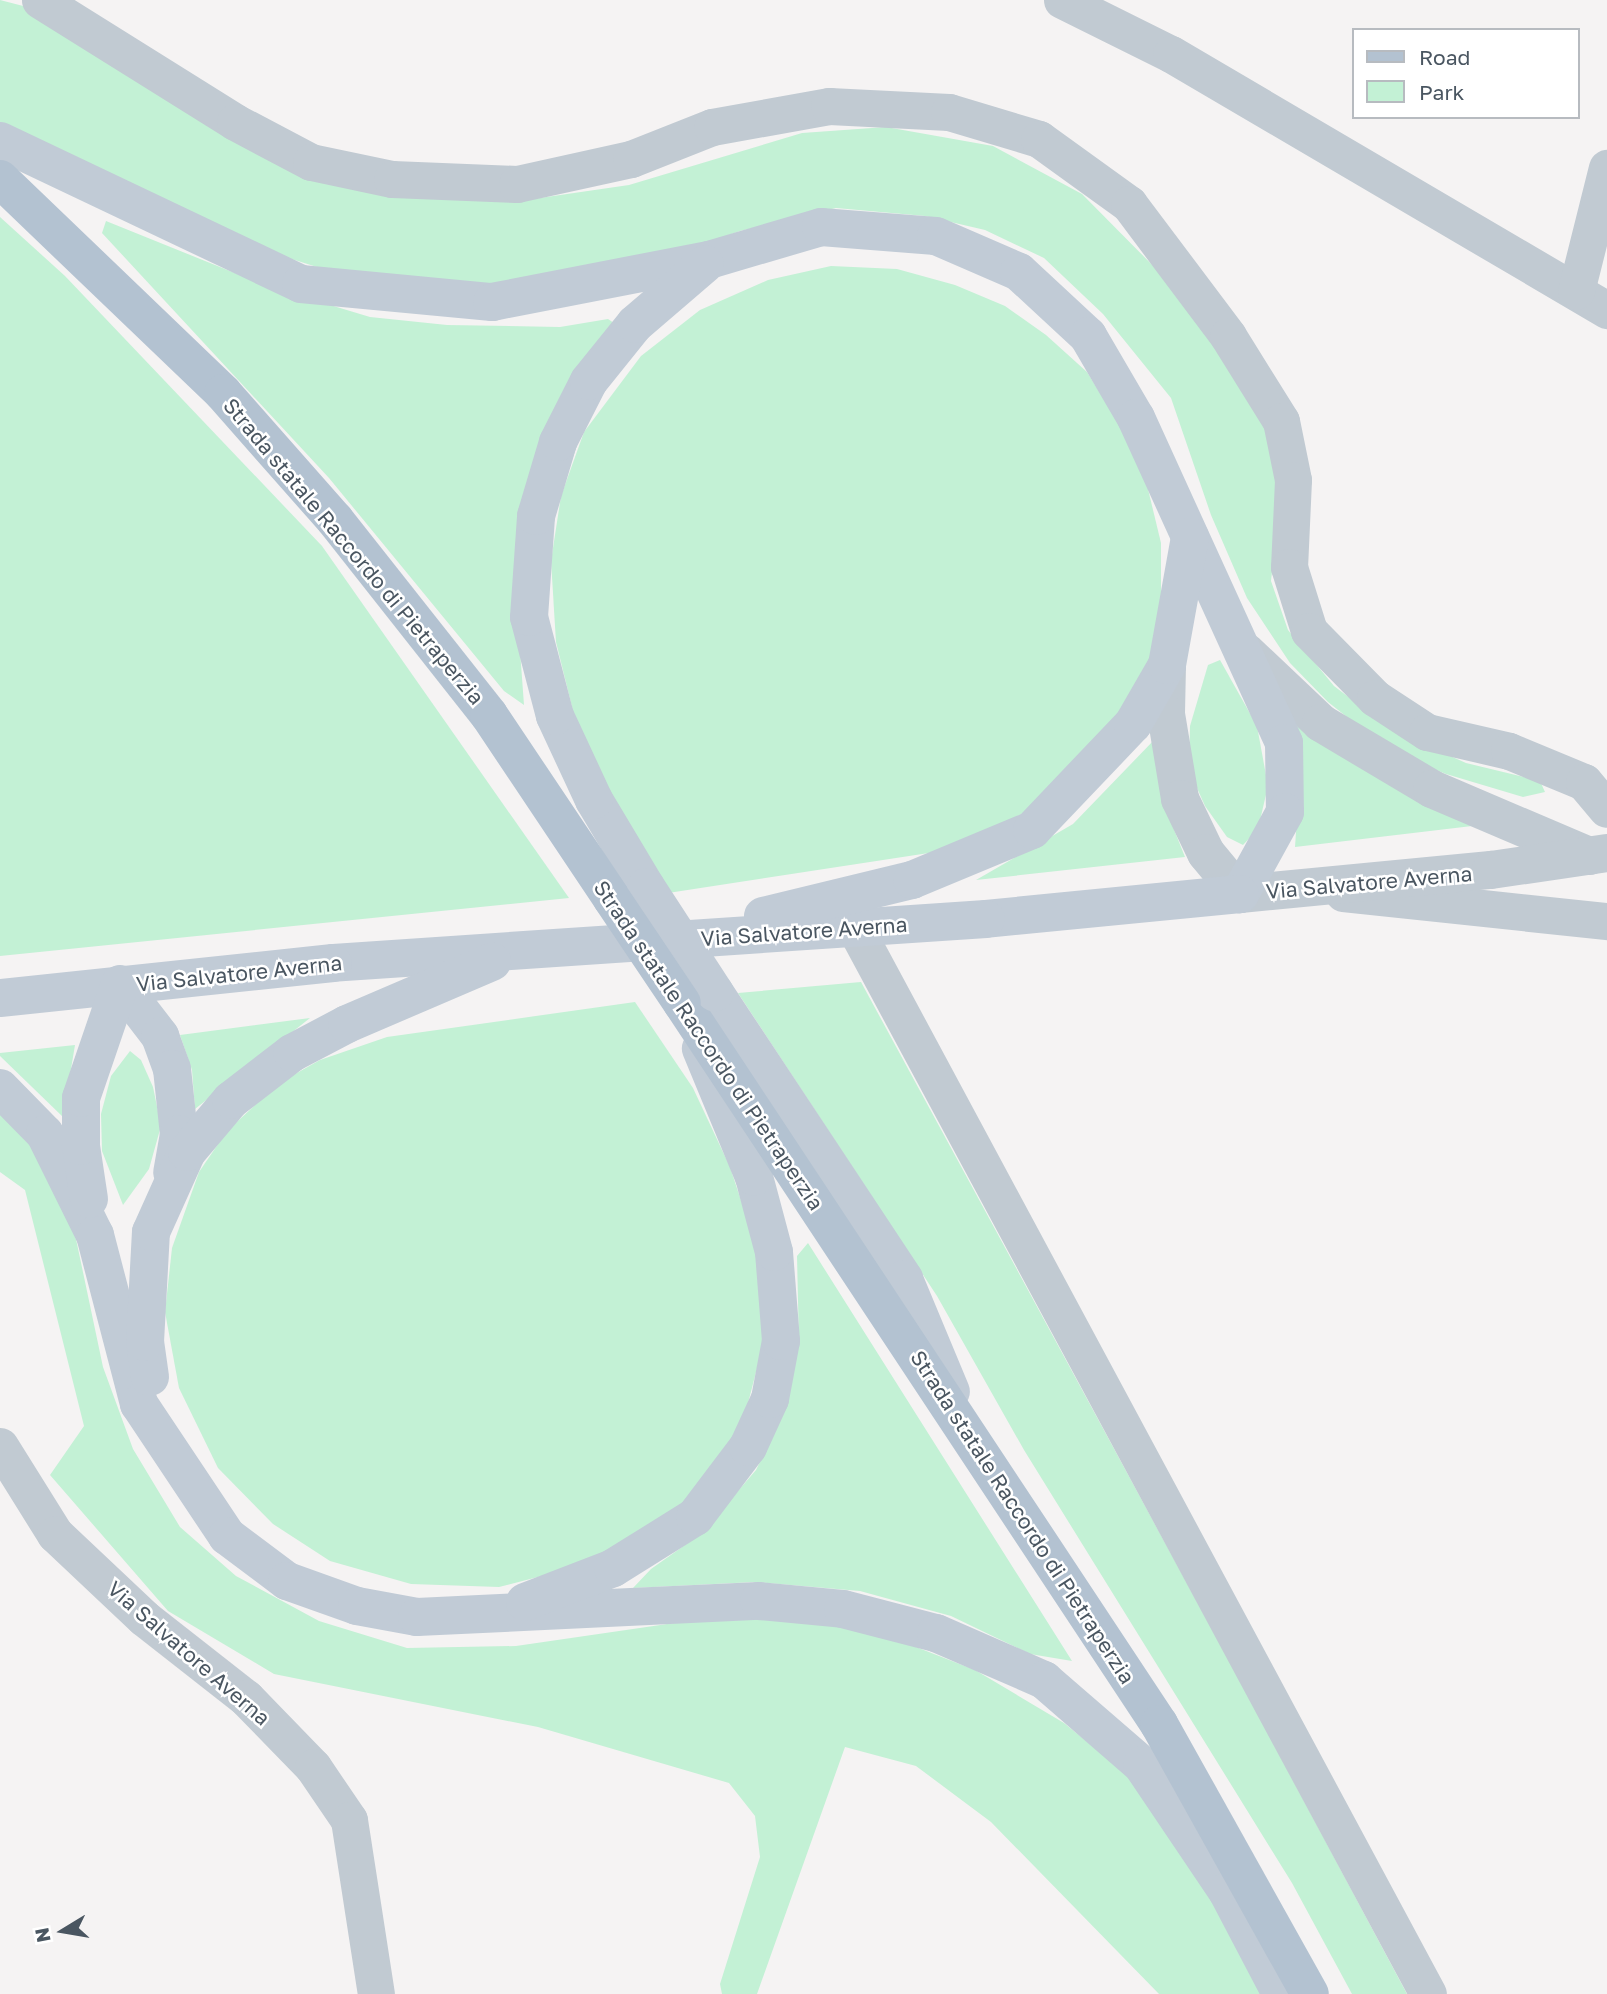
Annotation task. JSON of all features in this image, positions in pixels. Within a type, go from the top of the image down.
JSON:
[{"type":"main road","points":[[0,141],[301,284],[492,302],[709,260],[821,227],[936,236],[1019,272],[1088,336],[1136,418],[1246,652],[1284,743],[1285,812],[1240,894]]},
{"type":"main road","name":"Strada statale Raccordo di Pietraperzia","points":[[0,178],[223,393],[335,520],[629,893],[699,998],[970,1436],[1159,1724],[1310,1994]]},
{"type":"main road","points":[[629,893],[594,800],[555,716],[529,617],[536,516],[558,442],[589,381],[635,324],[709,260]]},
{"type":"main road","points":[[663,940],[912,880],[1032,830],[1133,724],[1167,665],[1190,537]]},
{"type":"main road","name":"Via Salvatore Averna","points":[[0,998],[120,984],[663,940],[855,928],[1240,894]]},
{"type":"main road","points":[[156,1431],[145,1342],[151,1232],[187,1152],[231,1100],[292,1053],[347,1024],[519,951]]},
{"type":"main road","points":[[120,984],[160,1036],[172,1069],[179,1135],[167,1195]]},
{"type":"main road","points":[[120,984],[80,1098],[81,1146],[95,1236],[139,1404],[227,1536],[287,1581],[369,1608],[417,1617],[759,1601],[843,1609],[936,1633],[1044,1680],[1142,1765],[1227,1891],[1281,1994]]},
{"type":"main road","points":[[480,1616],[613,1568],[695,1517],[748,1447],[770,1399],[781,1340],[774,1252],[699,998]]},
{"type":"main road","points":[[0,1088],[45,1134],[95,1236]]},
{"type":"street","points":[[40,0],[236,122],[312,162],[392,179],[517,184],[631,159],[712,127],[829,106],[949,112],[1039,139],[1129,204],[1220,325],[1281,421],[1293,480],[1289,567],[1309,631],[1375,698],[1427,732],[1509,751],[1584,782],[1607,809]]},
{"type":"street","points":[[1062,0],[1171,54],[1607,310]]},
{"type":"street","points":[[1576,292],[1607,169]]},
{"type":"street","points":[[1246,652],[1321,723],[1432,789],[1598,854]]},
{"type":"street","points":[[1167,665],[1166,715],[1180,799],[1206,853],[1240,894]]},
{"type":"street","name":"Via Salvatore Averna","points":[[1240,894],[1307,890],[1598,854]]},
{"type":"street","points":[[1307,890],[1607,921]]},
{"type":"street","points":[[855,928],[1428,1994]]},
{"type":"street","name":"Via Salvatore Averna","points":[[0,1446],[55,1534],[144,1618],[246,1698],[313,1768],[349,1820],[376,1994]]},
{"type":"green space","points":[[0,0],[27,7],[233,133],[519,201],[629,185],[802,133],[886,127],[993,146],[1082,194],[1175,288],[1265,415],[1282,484],[1271,581],[1288,630],[1334,686],[1392,730],[1466,763],[1540,781],[1545,792],[1523,797],[1446,774],[1390,751],[1328,702],[1290,663],[1247,598],[1211,515],[1171,398],[1103,314],[1044,258],[985,230],[925,216],[836,208],[740,231],[657,260],[460,288],[336,273],[206,232],[0,122]]},
{"type":"green space","points":[[0,217],[65,276],[322,546],[569,898],[0,956]]},
{"type":"green space","points":[[106,221],[267,286],[370,317],[447,325],[560,327],[608,319],[617,325],[518,623],[524,705],[504,691],[329,478],[102,233]]},
{"type":"green space","points":[[831,266],[897,269],[955,285],[1005,306],[1046,335],[1087,372],[1118,422],[1147,485],[1161,543],[1161,611],[1146,677],[1078,779],[968,847],[668,893],[607,786],[574,715],[556,642],[551,561],[561,496],[584,432],[641,356],[700,310],[768,280]]},
{"type":"green space","points":[[1220,660],[1257,726],[1268,786],[1258,829],[1243,845],[1227,837],[1205,806],[1189,770],[1190,726],[1208,665]]},
{"type":"green space","points":[[1289,715],[1489,824],[1295,847],[1298,803]]},
{"type":"green space","points":[[1155,739],[1163,802],[1185,857],[976,880],[1073,824]]},
{"type":"green space","points":[[861,982],[1407,1994],[1352,1994],[1292,1883],[1024,1450],[937,1296],[738,993]]},
{"type":"green space","points":[[635,1002],[693,1088],[730,1167],[756,1246],[764,1341],[746,1411],[722,1462],[674,1519],[588,1564],[499,1587],[411,1584],[330,1561],[273,1524],[218,1468],[179,1388],[165,1312],[172,1248],[199,1172],[227,1131],[279,1083],[320,1060],[387,1037]]},
{"type":"green space","points":[[310,1018],[195,1109],[192,1070],[180,1035]]},
{"type":"green space","points":[[75,1045],[63,1117],[0,1056],[0,1053]]},
{"type":"green space","points":[[130,1051],[141,1060],[153,1087],[161,1126],[149,1169],[123,1205],[102,1151],[101,1114],[111,1076]]},
{"type":"green space","points":[[0,1114],[40,1155],[76,1239],[103,1367],[133,1449],[180,1527],[236,1576],[319,1621],[407,1648],[516,1646],[681,1622],[773,1619],[875,1631],[975,1670],[1064,1723],[1134,1780],[1211,1888],[1266,1994],[1159,1994],[991,1822],[916,1766],[845,1747],[757,1994],[722,1994],[720,1984],[760,1857],[755,1816],[729,1783],[538,1727],[274,1674],[168,1611],[50,1475],[84,1426],[25,1190],[0,1172]]},
{"type":"green space","points":[[808,1243],[1072,1661],[1030,1654],[951,1616],[860,1591],[755,1582],[633,1588],[651,1569],[702,1533],[756,1470],[782,1417],[799,1345],[797,1256]]}]
